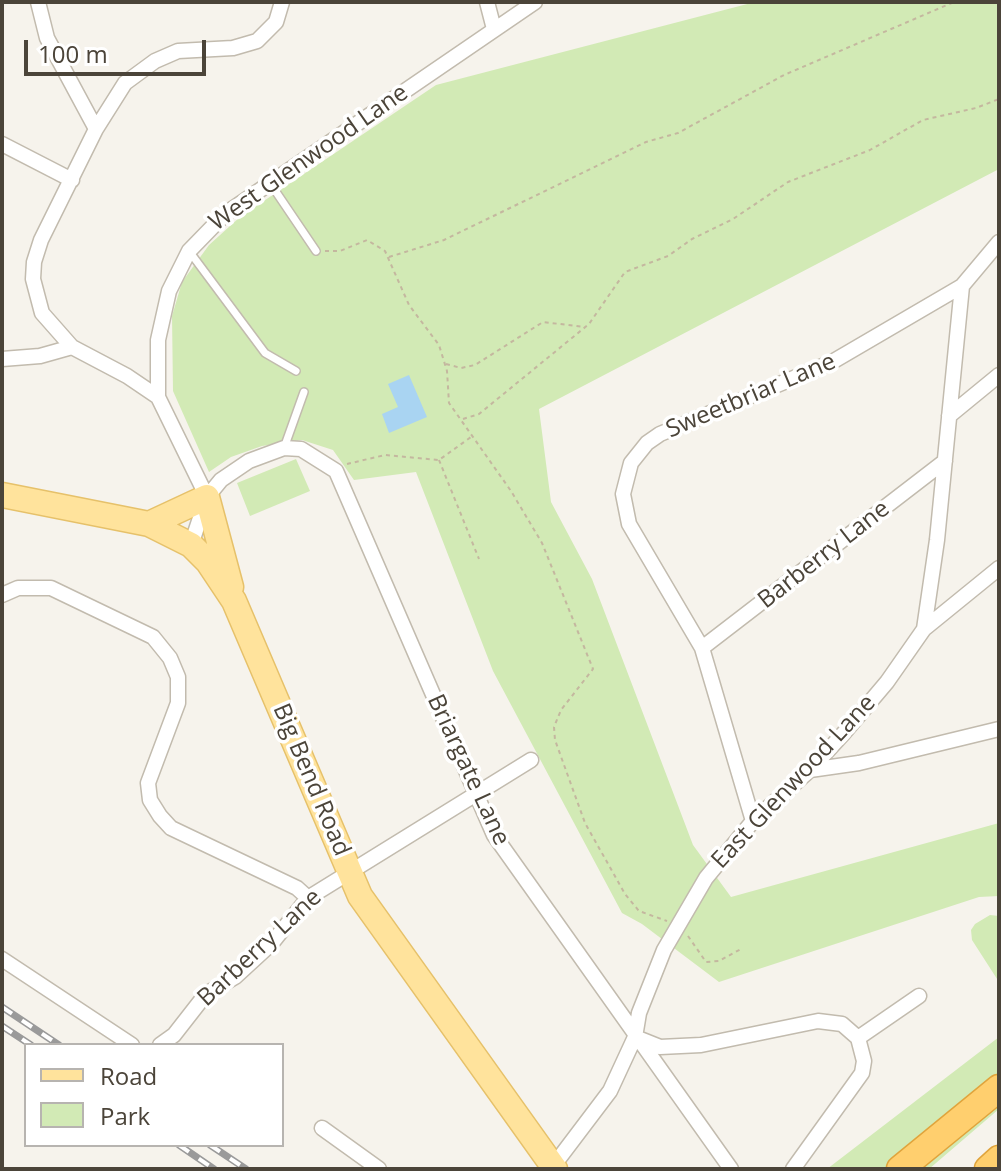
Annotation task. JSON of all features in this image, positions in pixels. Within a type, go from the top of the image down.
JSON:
[{"type":"highway","points":[[900,1169],[999,1088]]},
{"type":"highway","points":[[988,1169],[999,1159]]},
{"type":"main road","name":"Big Bend Road","points":[[2,495],[149,524],[191,545],[208,562],[234,601],[350,873],[375,919],[553,1168]]},
{"type":"main road","points":[[149,524],[207,497],[234,601]]},
{"type":"street","points":[[38,2],[47,38],[96,129]]},
{"type":"street","points":[[158,397],[127,376],[72,347],[42,313],[33,279],[41,240],[96,129],[125,83],[155,61],[178,51],[233,48],[257,41],[276,22],[282,2]]},
{"type":"street","points":[[487,2],[494,29]]},
{"type":"street","name":"West Glenwood Lane","points":[[207,497],[158,397],[158,340],[169,291],[189,251],[225,214],[535,2]]},
{"type":"street","points":[[2,144],[72,180]]},
{"type":"street","points":[[962,286],[999,242]]},
{"type":"street","name":"East Glenwood Lane","points":[[553,1168],[610,1091],[635,1037],[639,1013],[675,926],[706,878],[753,821],[810,770],[887,682],[924,629],[962,286]]},
{"type":"street","name":"Sweetbriar Lane","points":[[753,821],[702,648],[629,524],[623,494],[636,454],[647,443],[676,426],[854,351],[962,286]]},
{"type":"street","points":[[2,359],[40,356],[72,347]]},
{"type":"street","points":[[949,416],[999,375]]},
{"type":"street","points":[[191,545],[207,497],[221,480],[249,461],[284,448],[301,449],[336,471]]},
{"type":"street","name":"Barberry Lane","points":[[702,648],[945,461]]},
{"type":"street","name":"Briargate Lane","points":[[336,471],[474,795],[494,835],[731,1169]]},
{"type":"street","points":[[924,629],[999,568]]},
{"type":"street","points":[[2,595],[18,588],[51,588],[153,637],[170,658],[178,677],[178,703],[148,783],[150,800],[171,828],[297,888],[308,898]]},
{"type":"street","points":[[810,770],[859,763],[999,729]]},
{"type":"street","name":"Barberry Lane","points":[[163,1043],[174,1035],[206,994],[235,977],[272,943],[308,898],[531,760]]},
{"type":"street","points":[[2,959],[129,1043]]},
{"type":"street","points":[[858,1038],[919,996]]},
{"type":"street","points":[[635,1037],[660,1047],[701,1045],[818,1021],[842,1024],[858,1038],[864,1061],[862,1073],[793,1169]]},
{"type":"street","points":[[322,1128],[379,1169]]},
{"type":"lane","points":[[270,183],[316,251]]},
{"type":"lane","points":[[189,251],[265,353],[296,371]]},
{"type":"lane","points":[[284,448],[304,392]]},
{"type":"path","points":[[388,258],[444,240],[646,142],[678,133],[784,75],[954,2]]},
{"type":"path","points":[[462,420],[479,414],[586,327],[625,272],[668,256],[692,239],[733,219],[788,182],[870,150],[923,120],[976,108],[999,99]]},
{"type":"path","points":[[316,251],[340,251],[367,240],[385,251],[409,305],[436,341],[445,364],[446,396],[542,543],[590,657],[592,674],[561,710],[554,727],[555,740],[578,807],[630,902],[645,915],[685,932],[706,962],[719,961],[741,949]]},
{"type":"path","points":[[445,364],[461,368],[475,365],[543,322],[586,327]]},
{"type":"path","points":[[336,471],[341,466],[380,455],[439,460],[473,435]]},
{"type":"path","points":[[439,460],[479,559]]},
{"type":"green space","points":[[755,2],[999,2],[999,169],[539,409],[551,502],[592,579],[693,845],[731,897],[999,823],[999,896],[979,897],[719,982],[642,924],[622,913],[493,671],[416,472],[354,480],[333,450],[302,440],[262,446],[231,457],[209,472],[173,391],[172,316],[182,282],[209,245],[240,217],[436,85]]},
{"type":"green space","points":[[296,459],[310,491],[250,516],[237,483]]},
{"type":"green space","points":[[990,915],[999,916],[999,982],[972,940],[971,930],[975,924]]},
{"type":"green space","points":[[999,1037],[999,1109],[929,1169],[827,1169]]},
{"type":"water","points":[[409,375],[427,417],[389,433],[382,414],[398,407],[388,384]]},
{"type":"railway","points":[[2,1007],[56,1043]]},
{"type":"railway","points":[[2,1026],[28,1043]]},
{"type":"railway","points":[[182,1147],[214,1169]]},
{"type":"railway","points":[[213,1147],[246,1169]]}]
